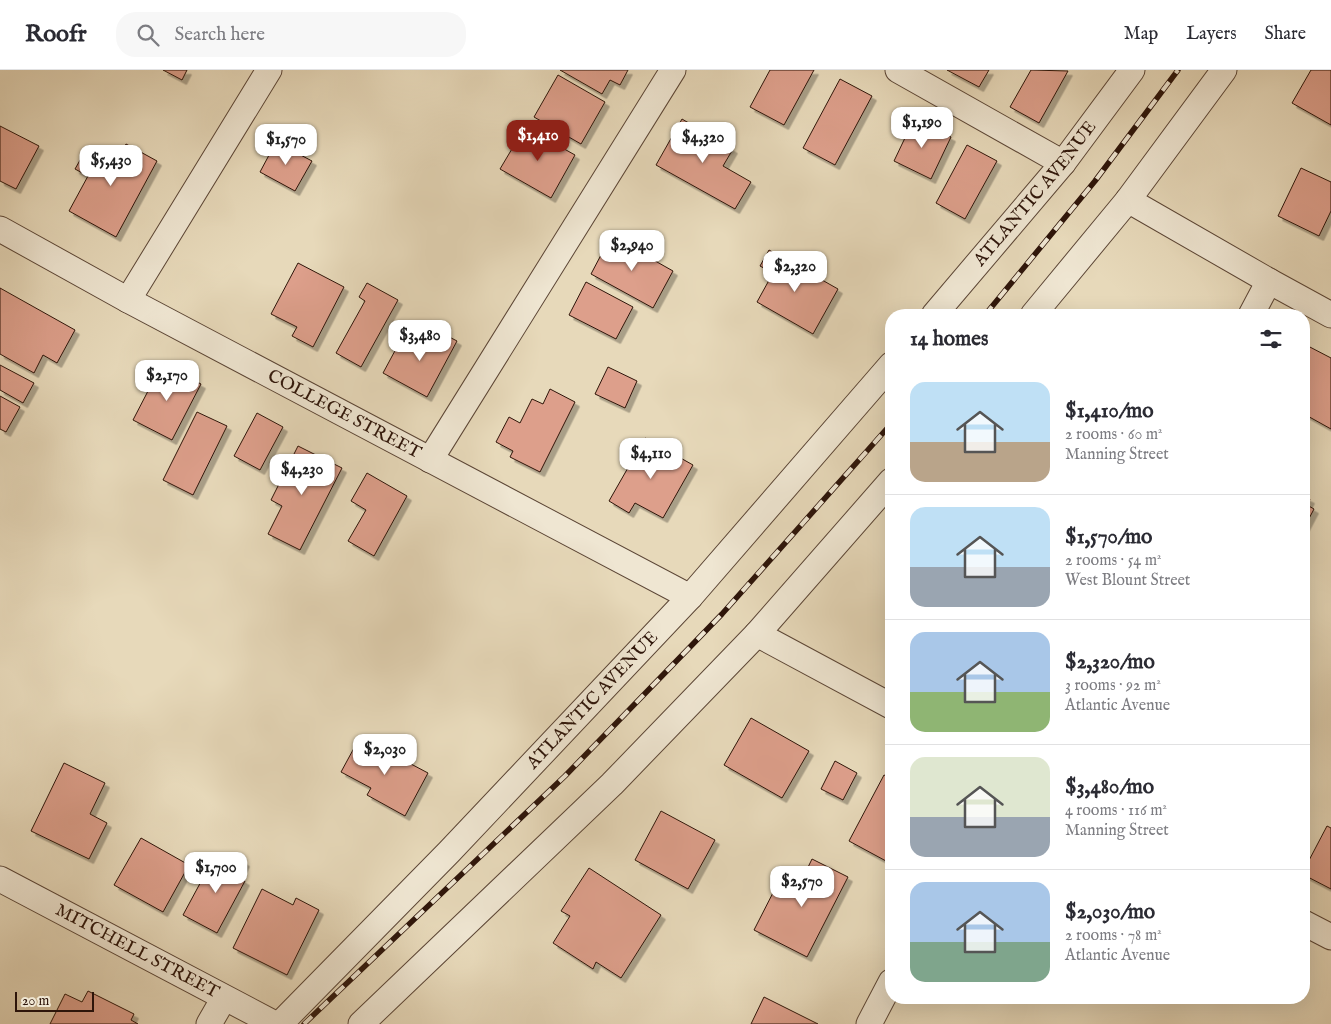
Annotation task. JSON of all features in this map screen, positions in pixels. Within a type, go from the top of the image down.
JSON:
[{"type":"street","points":[[128,300],[269,70]]},
{"type":"street","points":[[430,460],[673,70]]},
{"type":"street","points":[[898,70],[1063,162]]},
{"type":"street","name":"ATLANTIC AVENUE","points":[[939,309],[1063,162],[1132,70]]},
{"type":"street","points":[[1038,309],[1128,200],[1224,70]]},
{"type":"street","points":[[1128,200],[1331,315]]},
{"type":"street","name":"COLLEGE STREET","points":[[0,229],[128,300],[690,597]]},
{"type":"street","points":[[1254,309],[1269,281]]},
{"type":"street","name":"ATLANTIC AVENUE","points":[[280,1024],[449,852],[690,597],[885,373]]},
{"type":"street","points":[[361,1024],[612,784],[757,634],[885,488]]},
{"type":"street","points":[[757,634],[885,703]]},
{"type":"street","name":"MITCHELL STREET","points":[[0,879],[274,1024]]},
{"type":"street","points":[[1310,926],[1331,937]]},
{"type":"street","points":[[869,1024],[885,993]]},
{"type":"street","points":[[209,1024],[224,998]]},
{"type":"building","points":[[163,70],[187,70],[182,80]]},
{"type":"building","points":[[560,70],[628,70],[620,85],[610,80],[602,94]]},
{"type":"building","points":[[770,70],[814,70],[784,125],[750,107]]},
{"type":"building","points":[[947,70],[989,70],[979,87]]},
{"type":"building","points":[[1031,70],[1068,71],[1039,123],[1010,107]]},
{"type":"building","points":[[1311,70],[1331,70],[1331,125],[1292,103]]},
{"type":"building","points":[[558,75],[605,102],[581,144],[534,117]]},
{"type":"building","points":[[840,79],[872,96],[835,165],[803,148]]},
{"type":"building","points":[[682,119],[733,149],[723,166],[751,182],[735,209],[656,165]]},
{"type":"building","points":[[914,119],[951,137],[931,179],[894,161]]},
{"type":"building","points":[[0,126],[39,146],[16,189],[0,181]]},
{"type":"building","points":[[525,127],[575,155],[551,198],[500,169]]},
{"type":"building","points":[[276,142],[312,161],[295,191],[260,172]]},
{"type":"building","points":[[126,144],[157,161],[116,237],[69,211],[88,176],[75,169],[87,148],[116,163]]},
{"type":"building","points":[[967,145],[997,161],[965,219],[936,203]]},
{"type":"building","points":[[1301,168],[1331,182],[1331,211],[1319,236],[1278,216]]},
{"type":"building","points":[[611,236],[673,271],[653,308],[591,274]]},
{"type":"building","points":[[769,250],[838,289],[813,334],[757,302],[773,273],[760,266]]},
{"type":"building","points":[[298,263],[344,287],[313,347],[292,336],[297,327],[271,314]]},
{"type":"building","points":[[586,282],[633,307],[616,339],[569,315]]},
{"type":"building","points":[[367,283],[398,300],[361,367],[336,353],[365,301],[359,297]]},
{"type":"building","points":[[0,288],[75,330],[57,363],[43,355],[34,373],[0,354]]},
{"type":"building","points":[[436,330],[457,341],[427,397],[383,373],[404,334],[427,346]]},
{"type":"building","points":[[1310,347],[1331,358],[1331,429],[1310,417]]},
{"type":"building","points":[[162,364],[201,384],[172,440],[133,420]]},
{"type":"building","points":[[0,365],[34,383],[23,403],[0,390]]},
{"type":"building","points":[[608,367],[637,381],[625,408],[595,394]]},
{"type":"building","points":[[550,389],[575,402],[540,472],[510,457],[513,451],[496,442],[509,417],[520,423],[532,399],[543,404]]},
{"type":"building","points":[[0,396],[20,407],[6,432],[0,429]]},
{"type":"building","points":[[197,412],[227,426],[193,495],[163,480]]},
{"type":"building","points":[[257,413],[283,427],[260,470],[234,456]]},
{"type":"building","points":[[645,438],[693,465],[663,518],[635,503],[629,513],[609,501]]},
{"type":"building","points":[[298,446],[342,468],[300,550],[268,534],[282,506],[271,500]]},
{"type":"building","points":[[367,473],[407,496],[374,556],[348,541],[366,510],[351,501]]},
{"type":"building","points":[[1310,507],[1314,509],[1310,517]]},
{"type":"building","points":[[751,718],[809,751],[782,798],[724,765]]},
{"type":"building","points":[[360,737],[428,773],[405,816],[367,795],[371,788],[341,772]]},
{"type":"building","points":[[835,761],[857,773],[843,800],[821,789]]},
{"type":"building","points":[[64,763],[105,783],[90,814],[107,823],[89,859],[31,831]]},
{"type":"building","points":[[884,775],[885,775],[885,860],[849,841]]},
{"type":"building","points":[[661,811],[715,840],[688,889],[635,860]]},
{"type":"building","points":[[1327,826],[1331,828],[1331,889],[1310,878],[1310,858]]},
{"type":"building","points":[[141,838],[189,865],[163,912],[114,885]]},
{"type":"building","points":[[230,854],[245,862],[238,877],[245,881],[217,933],[183,915],[211,863],[222,869]]},
{"type":"building","points":[[812,859],[848,877],[807,957],[754,930],[779,881],[797,890]]},
{"type":"building","points":[[589,868],[661,915],[621,978],[596,962],[593,969],[553,943],[570,916],[561,911]]},
{"type":"building","points":[[262,889],[293,905],[296,898],[319,910],[287,975],[233,948]]},
{"type":"building","points":[[88,991],[134,1014],[131,1020],[138,1024],[50,1024],[65,994],[82,1002]]},
{"type":"building","points":[[764,997],[818,1024],[751,1024]]},
{"type":"railway","points":[[990,309],[1095,181],[1178,70]]},
{"type":"railway","points":[[304,1024],[565,776],[722,614],[885,431]]}]
